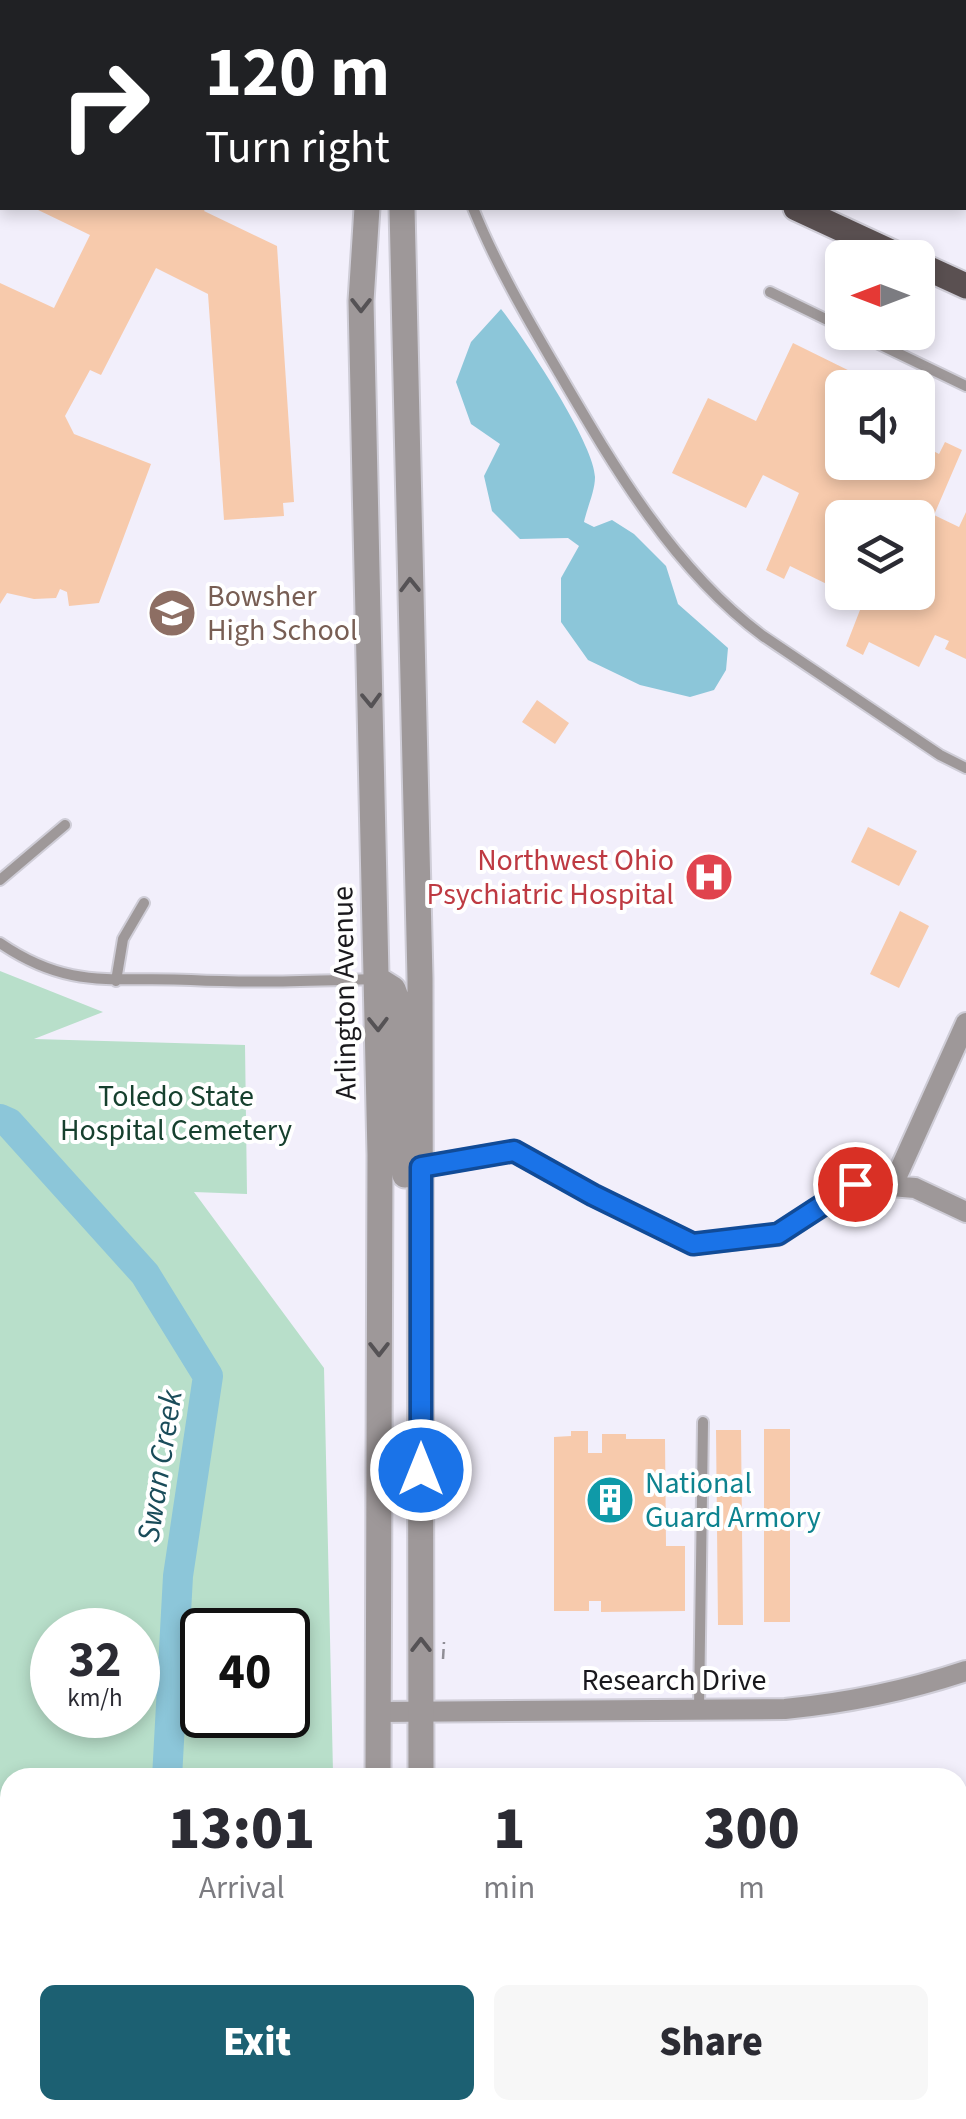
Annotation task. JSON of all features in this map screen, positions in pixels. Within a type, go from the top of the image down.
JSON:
[{"type":"main road","points":[[800,210],[865,240]]},
{"type":"main road","points":[[935,272],[966,286]]},
{"type":"street","name":"Arlington Avenue","points":[[367,210],[361,301],[380,1155],[378,1768]]},
{"type":"street","points":[[402,210],[421,1167],[421,1768]]},
{"type":"street","points":[[377,979],[393,989],[400,1011],[400,1100],[408,1221],[406,1342],[421,1470]]},
{"type":"street","points":[[892,1186],[966,1023]]},
{"type":"street","points":[[421,1167],[514,1151],[693,1244],[778,1234],[855,1184],[915,1188],[966,1212]]},
{"type":"street","name":"Research Drive","points":[[378,1712],[784,1710],[834,1704],[966,1672]]},
{"type":"lane","points":[[474,210],[503,274],[580,408],[641,504],[687,565],[750,626],[837,688],[966,768]]},
{"type":"lane","points":[[770,292],[825,319]]},
{"type":"lane","points":[[891,350],[966,386]]},
{"type":"lane","points":[[0,880],[65,825]]},
{"type":"lane","points":[[116,981],[122,938],[144,903]]},
{"type":"lane","points":[[0,943],[31,961],[70,976],[116,981],[377,979]]},
{"type":"lane","points":[[698,1710],[704,1422]]},
{"type":"green space","name":"Toledo State Hospital Cemetery","points":[[0,971],[103,1012],[34,1039],[245,1045],[247,1194],[194,1192],[324,1368],[333,1768],[0,1768]]},
{"type":"water","points":[[501,309],[556,391],[592,461],[595,482],[584,522],[594,527],[612,520],[634,534],[666,566],[678,604],[728,648],[726,670],[714,690],[690,697],[640,685],[588,660],[561,622],[561,578],[579,546],[568,538],[520,539],[492,511],[484,476],[500,444],[471,424],[456,382],[471,342]]},
{"type":"building","points":[[38,210],[205,210],[277,246],[294,502],[283,503],[284,516],[224,520],[208,294],[156,268],[101,375],[90,370],[65,416],[74,434],[151,464],[99,603],[69,606],[67,592],[60,589],[56,598],[34,599],[7,593],[0,604],[0,283],[54,308],[90,235]]},
{"type":"building","points":[[793,343],[848,370],[825,370],[825,480],[935,480],[935,452],[939,454],[945,442],[962,450],[935,513],[935,500],[825,500],[825,583],[790,566],[784,579],[766,570],[799,493],[763,475],[746,508],[672,473],[708,398],[756,421]]},
{"type":"building","points":[[966,512],[966,659],[945,649],[949,641],[935,635],[919,667],[869,642],[863,655],[846,646],[860,610],[935,610],[935,515],[959,527]]},
{"type":"building","points":[[537,700],[569,723],[555,744],[522,722]]},
{"type":"building","points":[[868,827],[917,851],[899,886],[851,862]]},
{"type":"building","points":[[900,911],[929,926],[899,988],[870,974]]},
{"type":"building","points":[[764,1429],[790,1429],[790,1622],[764,1622]]},
{"type":"building","points":[[716,1430],[741,1430],[743,1625],[718,1625]]},
{"type":"building","name":"National Guard Armory","points":[[571,1431],[588,1431],[588,1453],[602,1453],[602,1434],[626,1434],[626,1439],[665,1439],[666,1546],[685,1546],[685,1611],[601,1612],[601,1601],[589,1601],[589,1611],[554,1611],[554,1437],[571,1436]]},
{"type":"waterway","name":"Swan Creek","points":[[0,1119],[9,1123],[145,1274],[208,1376],[178,1576],[168,1768]]},
{"type":"place","name":"Bowsher High School","points":[[172,613]]},
{"type":"place","name":"Northwest Ohio Psychiatric Hospital","points":[[709,877]]},
{"type":"place","name":"National Guard Armory","points":[[610,1500]]},
{"type":"route","points":[[421,1470],[421,1167],[514,1151],[693,1244],[778,1234],[855,1184]]}]
